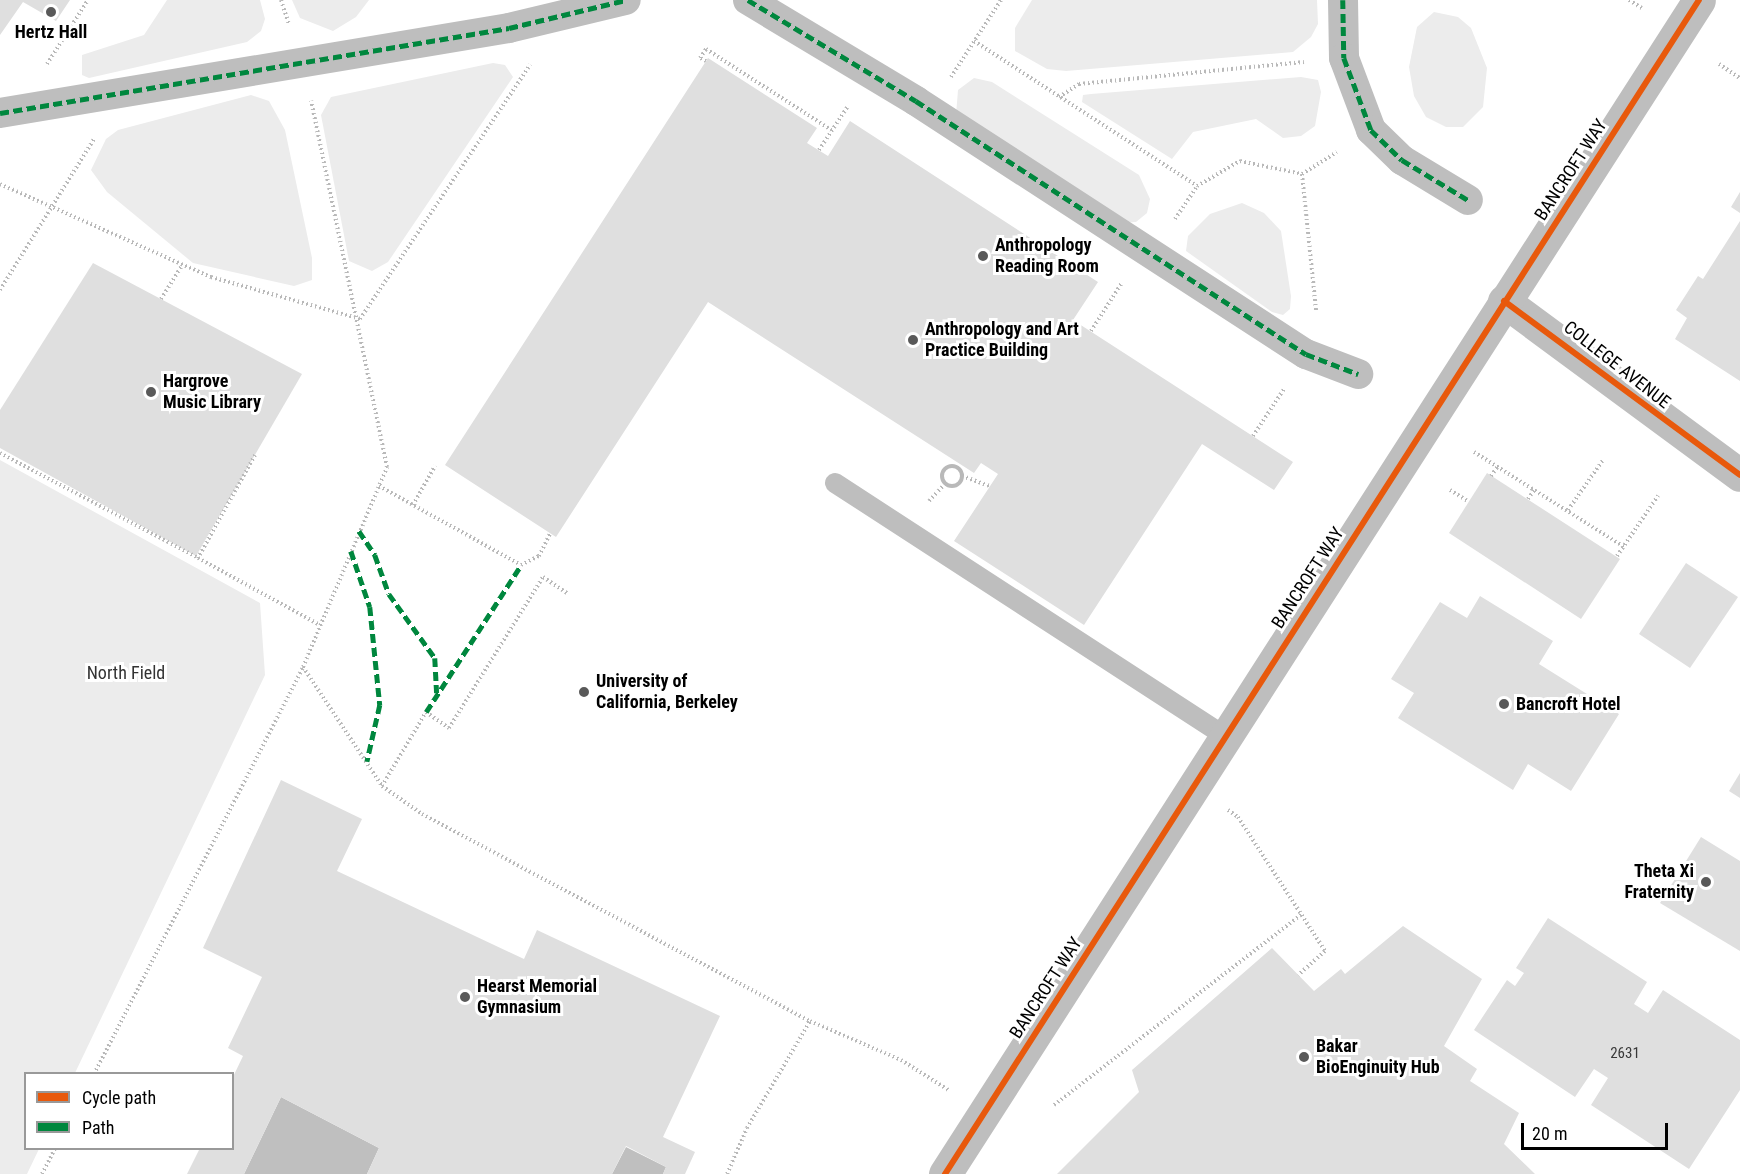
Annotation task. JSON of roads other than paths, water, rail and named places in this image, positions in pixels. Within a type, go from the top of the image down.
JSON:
[{"type":"street","points":[[8,111],[509,28],[566,12],[626,0]]},
{"type":"street","points":[[748,0],[869,72],[1153,253],[1306,354],[1358,374]]},
{"type":"street","points":[[1343,0],[1344,58],[1371,130],[1402,160],[1468,200]]},
{"type":"street","name":"BANCROFT WAY","points":[[945,1174],[1224,736],[1699,0]]},
{"type":"street","name":"COLLEGE AVENUE","points":[[1504,302],[1563,342],[1688,441],[1740,475]]},
{"type":"lane","points":[[836,483],[1224,736]]},
{"type":"place","name":"Hertz Hall","points":[[51,12]]},
{"type":"place","name":"Anthropology Reading Room","points":[[983,256]]},
{"type":"place","name":"Anthropology and Art Practice Building","points":[[913,340]]},
{"type":"place","name":"Hargrove Music Library","points":[[151,392]]},
{"type":"place","name":"University of California, Berkeley","points":[[584,692]]},
{"type":"place","name":"Bancroft Hotel","points":[[1504,704]]},
{"type":"place","name":"Theta Xi Fraternity","points":[[1706,882]]},
{"type":"place","name":"Hearst Memorial Gymnasium","points":[[465,997]]},
{"type":"place","name":"Bakar BioEnginuity Hub","points":[[1304,1057]]},
{"type":"park label","name":"North Field","points":[[126,673]]}]
